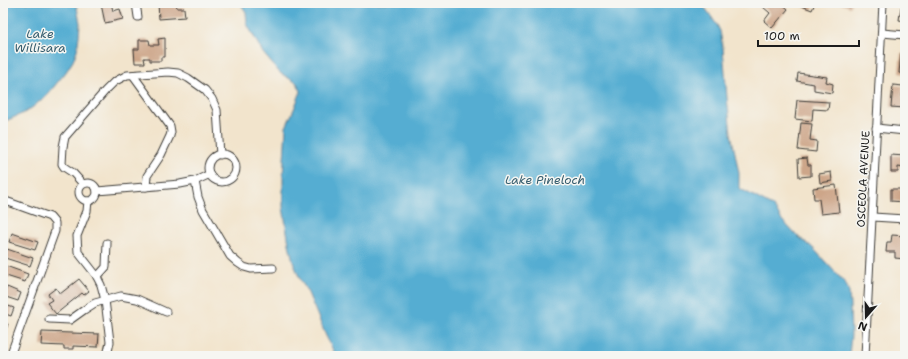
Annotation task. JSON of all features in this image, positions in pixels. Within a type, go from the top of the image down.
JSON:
[{"type":"street","points":[[136,3],[138,17]]},
{"type":"street","name":"OSCEOLA AVENUE","points":[[865,356],[883,3]]},
{"type":"street","points":[[882,33],[905,35]]},
{"type":"street","points":[[83,184],[62,164],[65,137],[114,82],[127,75],[168,72],[178,73],[205,90],[218,110],[220,155]]},
{"type":"street","points":[[133,75],[170,126],[171,132],[160,155],[147,176],[146,187]]},
{"type":"street","points":[[876,128],[905,131]]},
{"type":"street","points":[[220,155],[230,157],[234,162],[236,170],[232,179],[228,181],[216,181],[210,174],[209,164],[220,155]]},
{"type":"street","points":[[97,191],[180,184],[195,181],[210,174]]},
{"type":"street","points":[[195,181],[198,197],[203,210],[230,256],[244,267],[251,269],[273,268]]},
{"type":"street","points":[[88,183],[96,188],[97,191],[94,199],[88,201],[82,199],[79,189],[83,184],[88,183]]},
{"type":"street","points":[[3,200],[50,217],[55,223],[55,231],[10,356]]},
{"type":"street","points":[[88,201],[87,211],[77,236],[78,252],[90,266],[101,285],[105,300],[110,342],[107,356]]},
{"type":"street","points":[[873,217],[905,219]]},
{"type":"street","points":[[97,277],[106,267],[107,243]]},
{"type":"street","points":[[49,320],[70,320],[95,303],[121,296],[137,299],[166,312]]},
{"type":"water","name":"Lake Willisara","points":[[3,3],[76,3],[80,23],[77,50],[73,61],[66,72],[48,94],[33,107],[24,113],[3,122]]},
{"type":"water","name":"Lake Pineloch","points":[[240,3],[695,3],[706,9],[720,31],[731,133],[739,173],[739,188],[772,206],[781,219],[796,235],[812,247],[846,284],[849,292],[850,305],[851,335],[849,356],[336,356],[293,261],[283,207],[286,127],[301,91],[297,83],[280,73],[263,53],[247,24],[246,12]]},
{"type":"building","points":[[111,3],[113,11],[120,9],[123,19],[105,23],[101,4]]},
{"type":"building","points":[[158,3],[176,3],[177,8],[184,8],[185,17],[159,19]]},
{"type":"building","points":[[766,3],[781,3],[788,9],[772,28],[764,21],[770,13],[763,7]]},
{"type":"building","points":[[794,3],[815,3],[812,10]]},
{"type":"building","points":[[839,3],[852,3],[850,7]]},
{"type":"building","points":[[901,7],[905,8],[905,21],[899,20]]},
{"type":"building","points":[[165,38],[165,57],[161,57],[161,61],[150,61],[150,58],[144,58],[145,63],[135,63],[134,49],[139,49],[139,40],[149,40],[150,45],[159,45],[158,39]]},
{"type":"building","points":[[901,53],[905,54],[905,74],[899,73]]},
{"type":"building","points":[[798,73],[827,77],[826,82],[833,84],[832,93],[814,90],[814,84],[797,81]]},
{"type":"building","points":[[893,85],[903,86],[902,97],[905,97],[905,108],[891,107]]},
{"type":"building","points":[[797,100],[829,102],[828,110],[813,109],[812,121],[795,119]]},
{"type":"building","points":[[801,123],[812,124],[810,140],[817,141],[816,152],[798,150]]},
{"type":"building","points":[[891,155],[905,156],[905,168],[898,167],[898,172],[891,172]]},
{"type":"building","points":[[807,158],[808,165],[811,165],[811,176],[799,177],[798,159]]},
{"type":"building","points":[[831,172],[832,181],[820,183],[819,174]]},
{"type":"building","points":[[836,185],[839,212],[821,214],[819,199],[814,199],[813,188]]},
{"type":"building","points":[[891,189],[905,189],[905,202],[891,201]]},
{"type":"building","points":[[12,233],[38,242],[35,250],[9,242]]},
{"type":"building","points":[[892,235],[905,236],[905,259],[895,258],[895,252],[886,252],[887,242],[891,242]]},
{"type":"building","points":[[7,249],[33,258],[30,266],[5,258]]},
{"type":"building","points":[[3,265],[28,274],[25,282],[3,275]]},
{"type":"building","points":[[79,279],[89,291],[84,295],[82,293],[56,314],[47,303],[52,300],[48,294],[56,288],[60,294]]},
{"type":"building","points":[[7,287],[21,293],[18,301],[3,296]]},
{"type":"building","points":[[3,304],[14,308],[11,316],[3,313]]},
{"type":"building","points":[[3,322],[8,324],[3,338]]},
{"type":"building","points":[[42,332],[99,334],[98,347],[73,346],[73,349],[64,349],[64,346],[41,345]]}]
